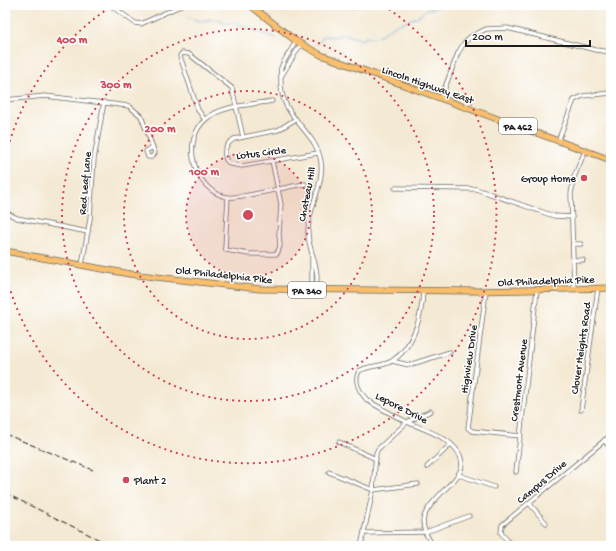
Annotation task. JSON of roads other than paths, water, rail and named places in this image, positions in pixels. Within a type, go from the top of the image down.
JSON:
[{"type":"main road","name":"Lincoln Highway East","points":[[250,5],[299,43],[337,62],[611,160]]},
{"type":"main road","name":"Old Philadelphia Pike","points":[[5,251],[130,274],[242,287],[315,290],[423,291],[611,288]]},
{"type":"street","points":[[110,5],[135,23],[141,24],[182,5]]},
{"type":"street","points":[[353,7],[358,5]]},
{"type":"street","points":[[441,98],[458,53],[464,43],[470,37],[486,29],[507,28],[596,50],[611,52]]},
{"type":"street","name":"Chateau Hill","points":[[299,43],[281,76],[282,100],[308,134],[318,153],[322,169],[308,227],[318,281],[315,290]]},
{"type":"street","points":[[205,120],[198,110],[180,56],[182,53],[189,54],[229,84],[234,92],[243,137]]},
{"type":"street","points":[[558,141],[574,100],[582,96],[611,93]]},
{"type":"street","points":[[5,100],[45,96],[123,105],[136,110],[146,126],[153,147]]},
{"type":"street","points":[[272,101],[237,107],[213,114],[205,120],[193,143],[196,171],[208,187],[228,197],[305,184]]},
{"type":"street","name":"Red Leaf Lane","points":[[82,265],[91,210],[93,171],[104,102]]},
{"type":"street","name":"Lotus Circle","points":[[296,119],[278,130],[243,137],[228,143],[225,149],[226,160],[230,164],[242,166],[318,153]]},
{"type":"street","points":[[574,289],[572,185],[585,151]]},
{"type":"street","points":[[228,197],[226,250],[249,254],[277,254],[280,246],[279,234],[281,204],[272,161]]},
{"type":"street","points":[[395,188],[476,190],[554,216],[572,217]]},
{"type":"street","points":[[5,212],[17,218],[88,232]]},
{"type":"street","points":[[573,244],[581,244]]},
{"type":"street","points":[[573,260],[583,260]]},
{"type":"street","name":"Clover Heights Road","points":[[581,410],[598,288]]},
{"type":"street","name":"Crestmont Avenue","points":[[516,472],[537,290]]},
{"type":"street","name":"Lepore Drive","points":[[423,291],[422,306],[418,323],[408,344],[392,361],[359,371],[356,376],[357,383],[362,394],[367,400],[407,422],[436,434],[451,444],[461,458],[462,465],[458,475]]},
{"type":"street","name":"Highview Drive","points":[[486,291],[468,426],[469,429],[520,436]]},
{"type":"street","points":[[392,361],[409,365],[450,352]]},
{"type":"street","points":[[361,546],[373,490],[378,449],[407,422],[431,411]]},
{"type":"street","name":"Campus Drive","points":[[512,546],[501,533],[502,526],[611,435]]},
{"type":"street","points":[[604,440],[611,449]]},
{"type":"street","points":[[339,442],[376,459]]},
{"type":"street","points":[[427,467],[451,444]]},
{"type":"street","points":[[329,472],[373,490],[418,484]]},
{"type":"street","points":[[432,546],[423,521],[426,513],[458,475],[494,486]]},
{"type":"street","points":[[529,503],[546,524]]},
{"type":"street","points":[[364,533],[426,532],[468,516]]},
{"type":"waterway","points":[[317,45],[324,36],[333,37],[344,34],[362,40],[365,37],[371,38],[380,35],[394,26],[419,16],[426,10],[445,5]]},
{"type":"waterway","points":[[188,17],[199,21],[216,19],[224,23],[234,23],[276,38]]},
{"type":"railway","points":[[5,434],[93,470]]},
{"type":"railway","points":[[5,493],[112,546]]},
{"type":"place","name":"Group Home","points":[[584,178]]},
{"type":"place","name":"Plant 2","points":[[126,480]]}]
